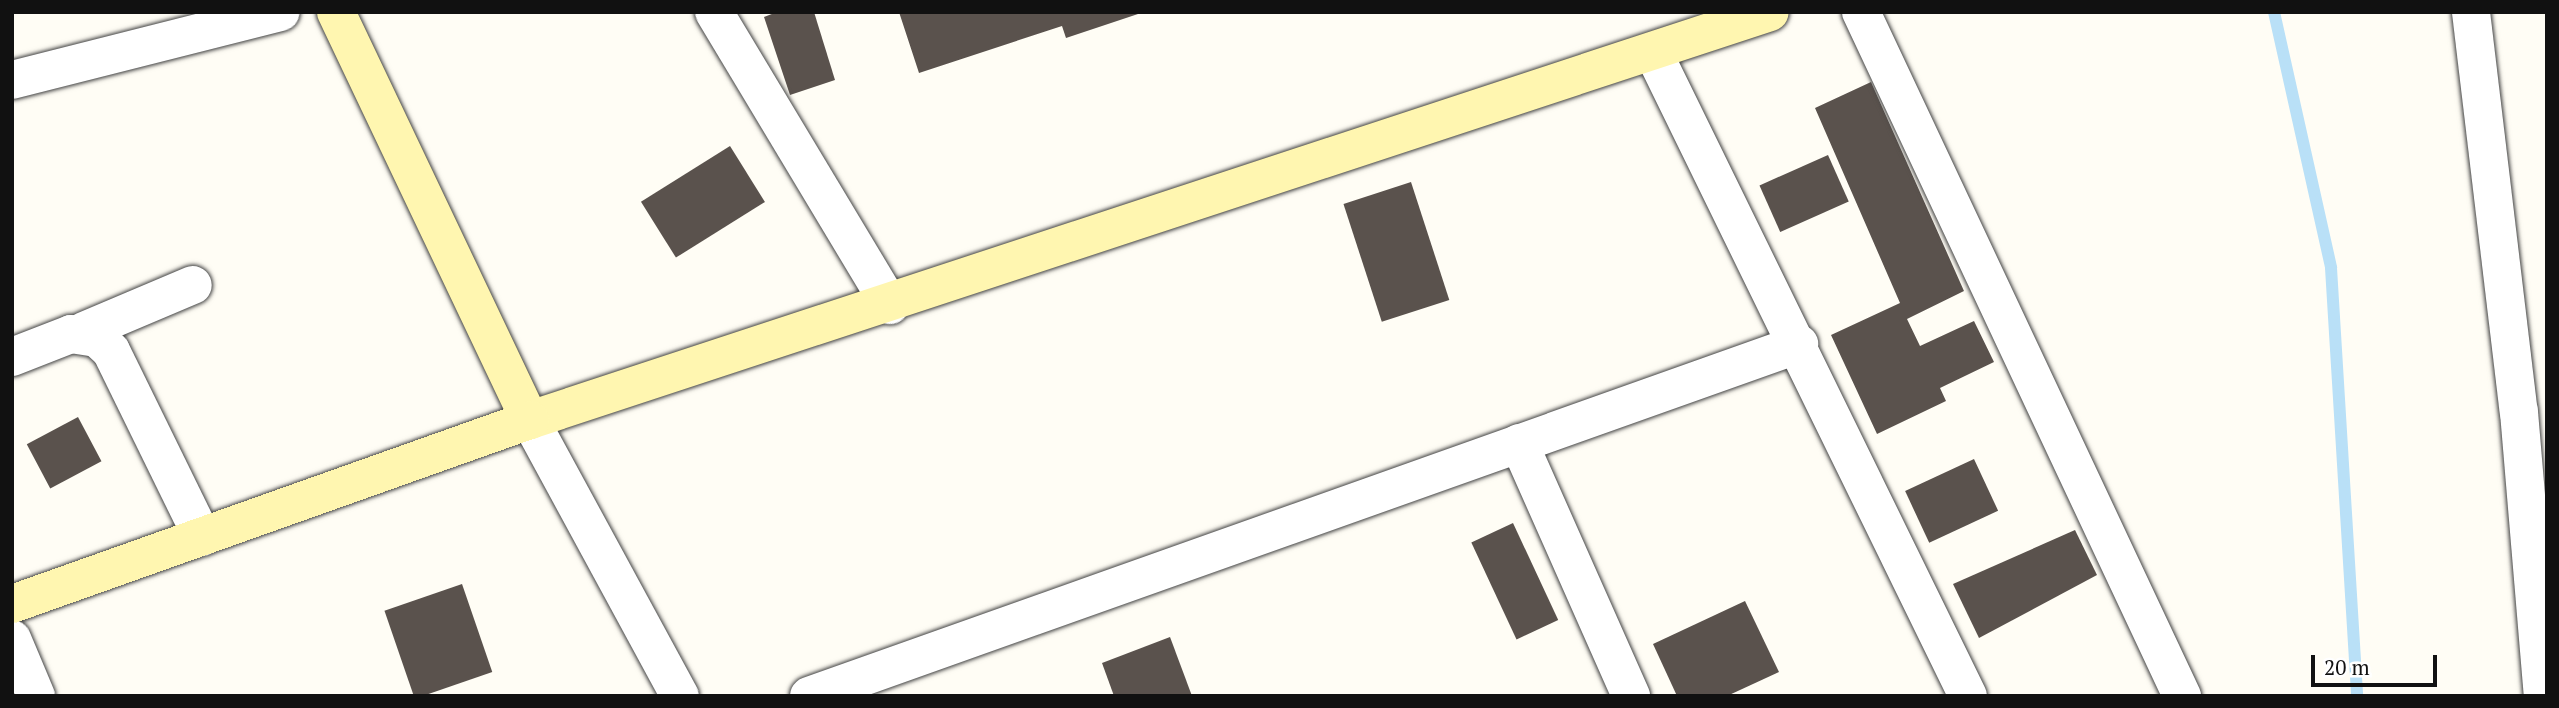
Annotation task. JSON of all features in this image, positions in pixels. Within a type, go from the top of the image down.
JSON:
[{"type":"street","points":[[12,80],[281,12]]},
{"type":"street","points":[[336,12],[530,420],[680,696]]},
{"type":"street","points":[[714,12],[890,305]]},
{"type":"street","points":[[12,604],[530,420],[890,305],[1770,12]]},
{"type":"street","points":[[1861,12],[2182,696]]},
{"type":"street","points":[[2472,12],[2519,412],[2543,696]]},
{"type":"street","points":[[1653,52],[1799,344],[1968,696]]},
{"type":"street","points":[[12,357],[84,331],[193,285]]},
{"type":"street","points":[[84,331],[111,351],[202,537]]},
{"type":"street","points":[[809,696],[1799,344]]},
{"type":"street","points":[[1519,443],[1631,696]]},
{"type":"street","points":[[12,639],[36,696]]},
{"type":"building","points":[[777,12],[814,12],[835,80],[790,95],[764,17]]},
{"type":"building","points":[[899,12],[1141,13],[1066,38],[1062,26],[919,73]]},
{"type":"building","points":[[1871,82],[1964,291],[1907,319],[1920,346],[1974,321],[1994,362],[1940,388],[1946,401],[1877,434],[1831,335],[1900,303],[1815,108]]},
{"type":"building","points":[[730,146],[765,202],[676,258],[641,202]]},
{"type":"building","points":[[1828,155],[1849,202],[1780,232],[1759,186]]},
{"type":"building","points":[[1411,182],[1449,300],[1382,322],[1343,204]]},
{"type":"building","points":[[78,417],[101,461],[50,488],[27,444]]},
{"type":"building","points":[[1974,459],[1998,511],[1929,543],[1905,491]]},
{"type":"building","points":[[1513,523],[1558,620],[1517,639],[1471,542]]},
{"type":"building","points":[[2075,530],[2097,575],[1979,638],[1953,584]]},
{"type":"building","points":[[462,584],[492,672],[422,696],[414,696],[384,611]]},
{"type":"building","points":[[1745,601],[1779,672],[1727,696],[1677,696],[1653,644]]},
{"type":"building","points":[[1170,637],[1192,696],[1114,696],[1102,663]]},
{"type":"waterway","points":[[2274,12],[2331,268],[2357,696]]}]
